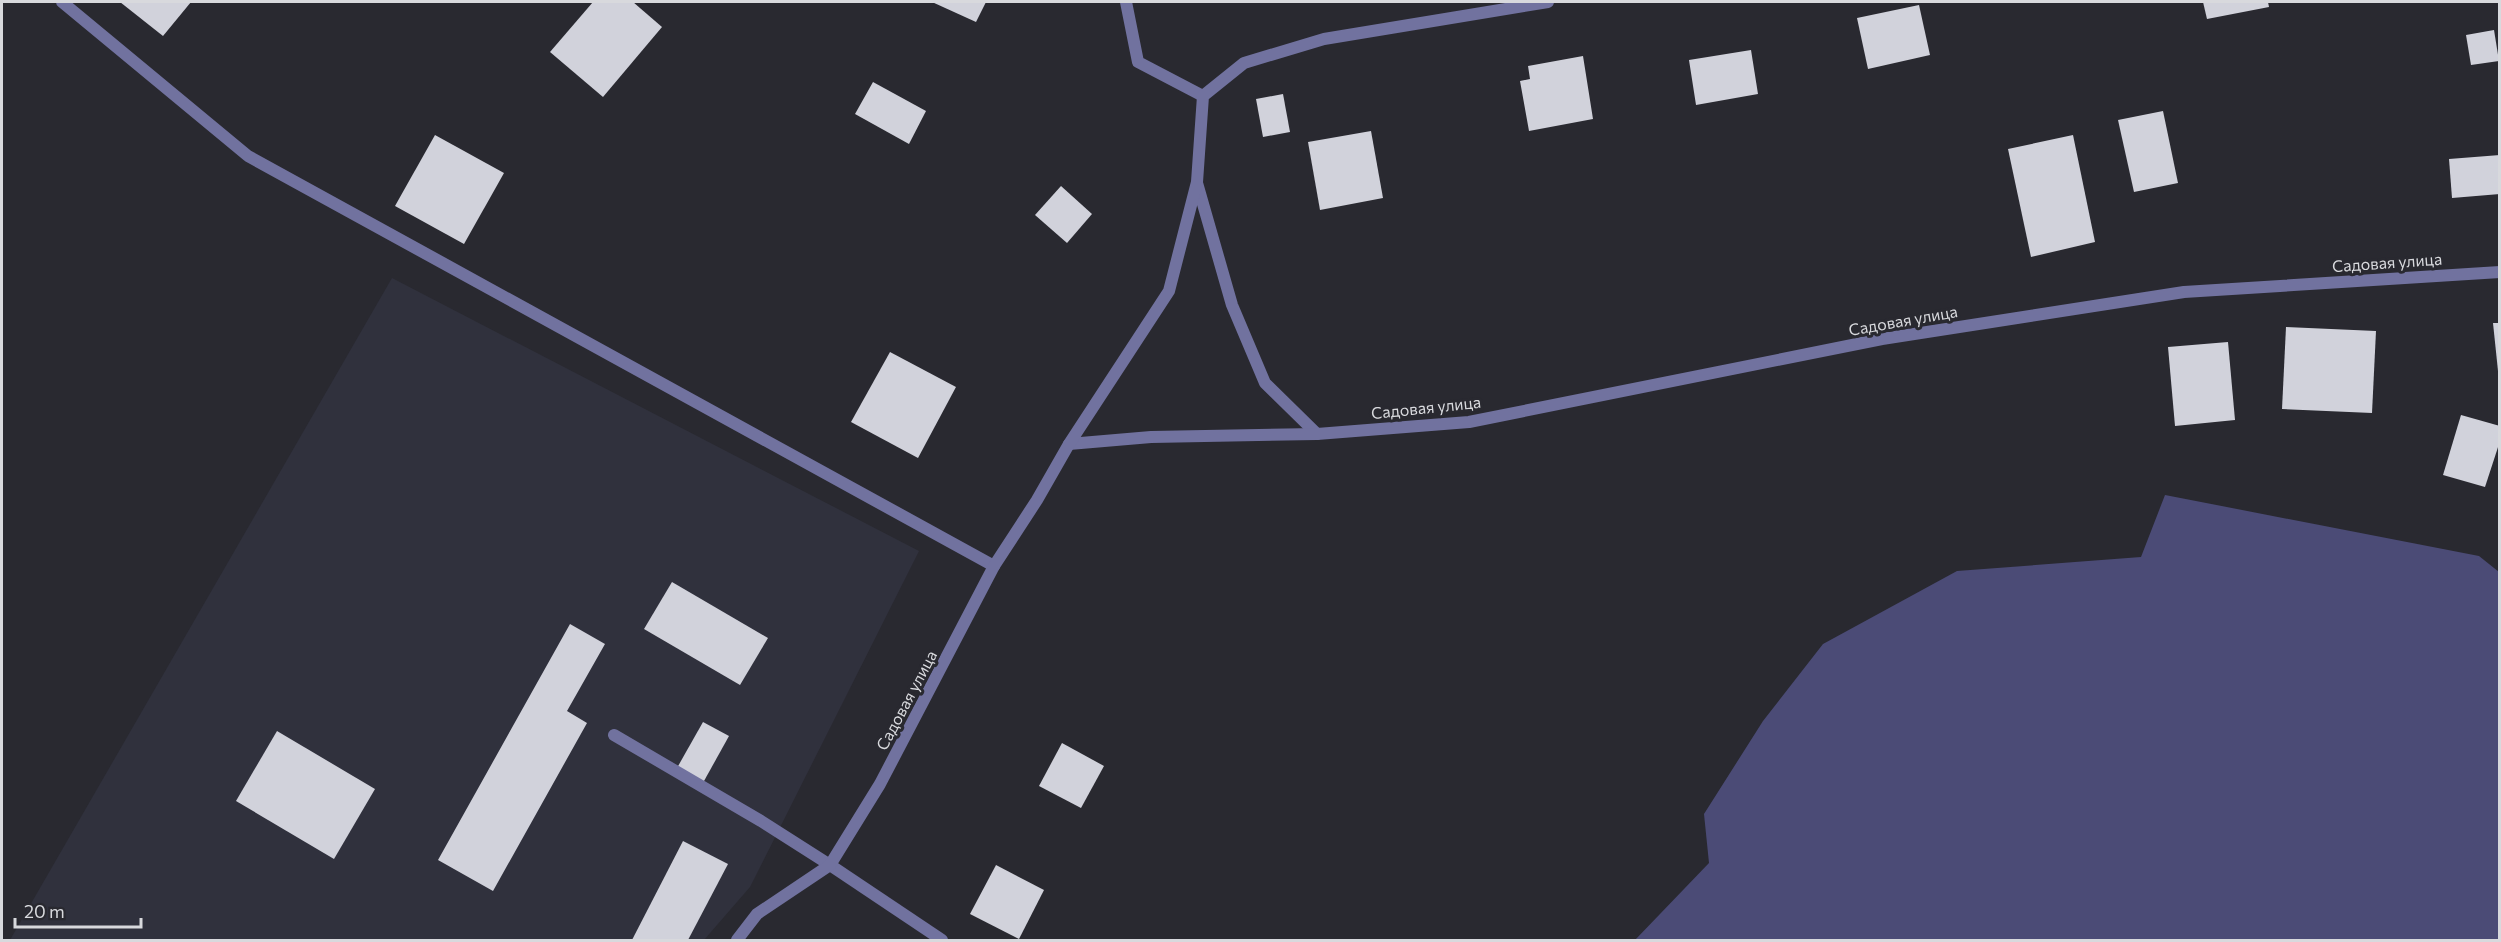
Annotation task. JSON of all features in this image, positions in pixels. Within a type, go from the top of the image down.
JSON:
[{"type":"street","points":[[62,2],[248,156],[994,566]]},
{"type":"street","points":[[1126,2],[1138,62],[1203,96],[1244,63],[1324,39],[1548,2]]},
{"type":"street","name":"Садовая улица","points":[[737,940],[757,914],[830,865],[880,784],[994,566],[1037,500],[1069,444],[1169,291],[1197,182],[1203,96]]},
{"type":"street","name":"Садовая улица","points":[[1197,182],[1232,305],[1265,383],[1317,434]]},
{"type":"street","name":"Садовая улица","points":[[1069,444],[1151,437],[1317,434],[1468,422],[1882,339],[2184,292],[2499,272]]},
{"type":"street","points":[[614,735],[761,821],[942,940]]},
{"type":"shaded area","points":[[392,278],[919,551],[750,887],[704,940],[10,940]]},
{"type":"shaded area","points":[[2165,495],[2479,556],[2499,572],[2499,940],[1635,940],[1709,863],[1704,814],[1763,721],[1823,644],[1957,571],[2141,557]]},
{"type":"building","points":[[120,2],[191,2],[163,36]]},
{"type":"building","points":[[593,2],[633,2],[662,27],[603,97],[550,52]]},
{"type":"building","points":[[932,2],[986,2],[976,22]]},
{"type":"building","points":[[2203,2],[2268,2],[2269,7],[2207,19]]},
{"type":"building","points":[[1919,5],[1930,55],[1868,69],[1857,18]]},
{"type":"building","points":[[2494,30],[2499,61],[2471,65],[2466,35]]},
{"type":"building","points":[[1751,50],[1758,94],[1696,105],[1689,60]]},
{"type":"building","points":[[1583,56],[1593,119],[1529,131],[1520,81],[1530,79],[1528,66]]},
{"type":"building","points":[[873,82],[926,111],[909,144],[855,114]]},
{"type":"building","points":[[1283,94],[1290,132],[1263,137],[1256,99]]},
{"type":"building","points":[[2163,111],[2178,183],[2134,192],[2118,120]]},
{"type":"building","points":[[1371,131],[1383,198],[1320,210],[1308,142]]},
{"type":"building","points":[[435,135],[504,173],[464,244],[395,206]]},
{"type":"building","points":[[2073,135],[2095,242],[2031,257],[2008,149]]},
{"type":"building","points":[[2500,155],[2500,194],[2452,198],[2449,159]]},
{"type":"building","points":[[1061,186],[1092,214],[1067,243],[1035,215]]},
{"type":"building","points":[[2493,323],[2500,323],[2500,371],[2498,371]]},
{"type":"building","points":[[2286,327],[2376,331],[2372,413],[2282,409]]},
{"type":"building","points":[[2228,342],[2235,420],[2175,426],[2168,347]]},
{"type":"building","points":[[890,352],[956,387],[918,458],[851,422]]},
{"type":"building","points":[[2461,415],[2500,426],[2500,441],[2485,487],[2443,475]]},
{"type":"building","points":[[672,582],[768,638],[740,685],[644,629]]},
{"type":"building","points":[[570,624],[605,644],[567,711],[587,723],[493,891],[438,860]]},
{"type":"building","points":[[703,722],[729,736],[699,790],[673,775]]},
{"type":"building","points":[[277,731],[375,789],[334,859],[236,801]]},
{"type":"building","points":[[1062,743],[1104,766],[1081,808],[1039,786]]},
{"type":"building","points":[[683,841],[728,864],[688,940],[632,940]]},
{"type":"building","points":[[996,865],[1044,890],[1019,939],[970,914]]}]
